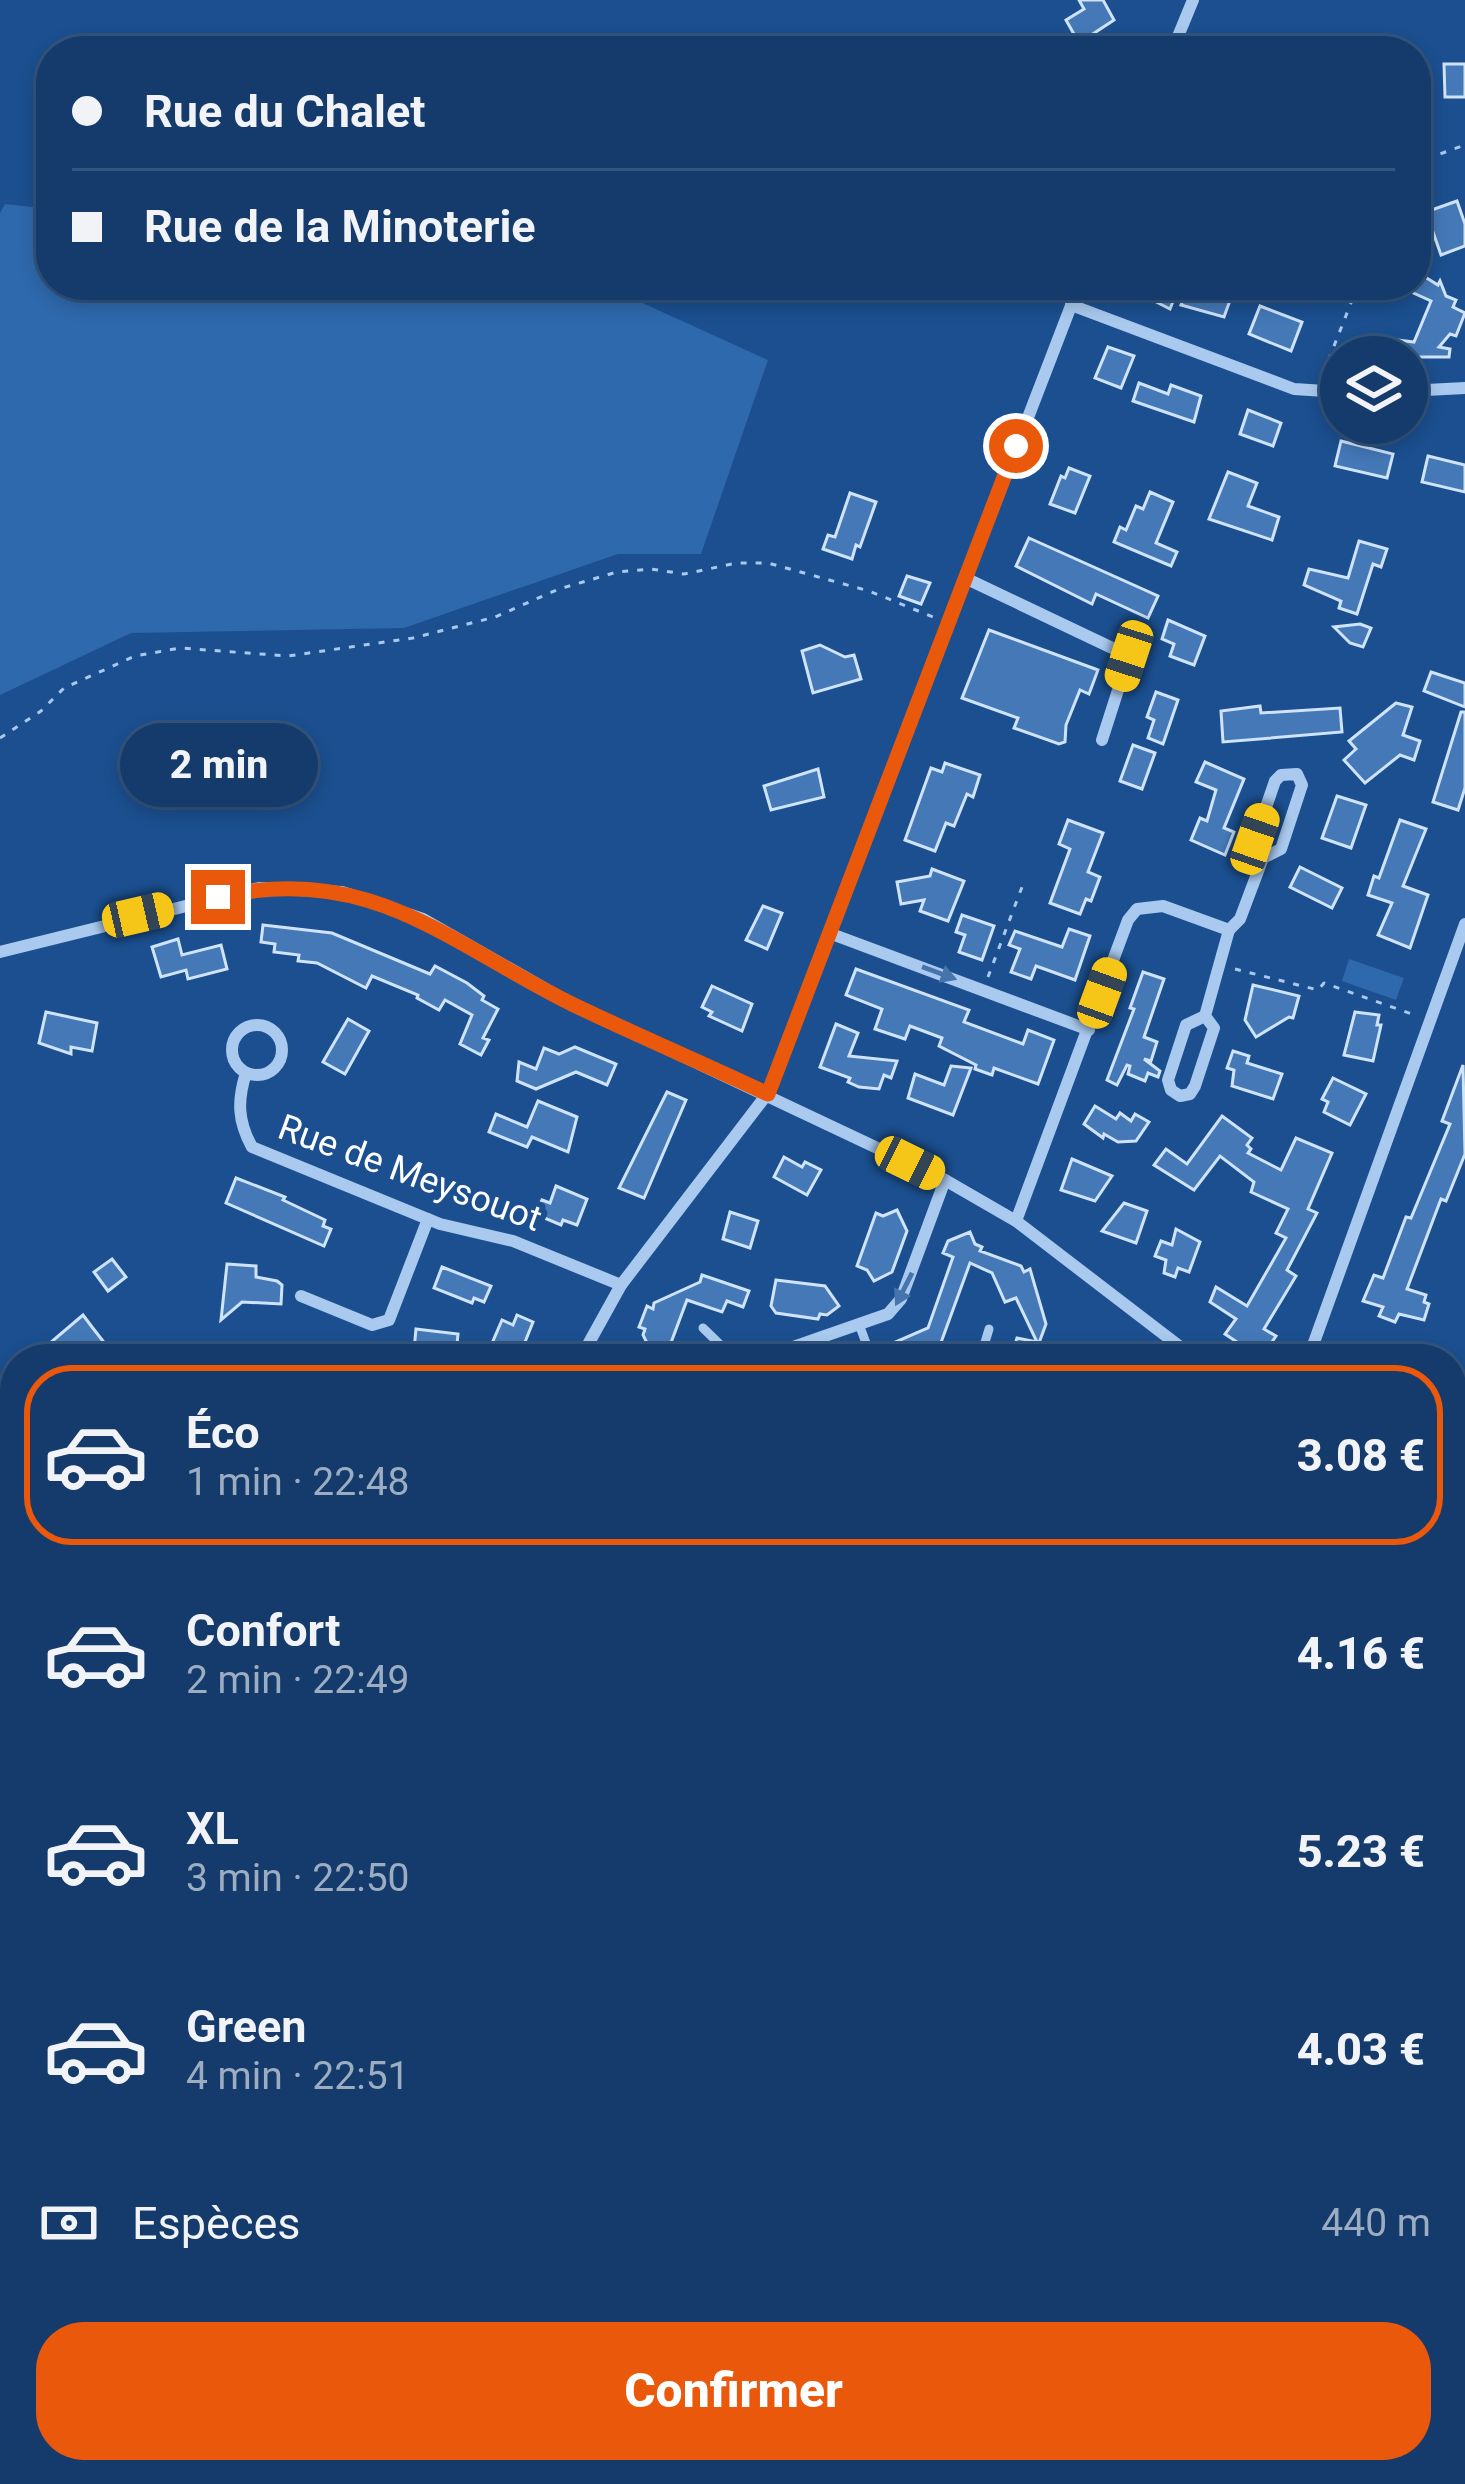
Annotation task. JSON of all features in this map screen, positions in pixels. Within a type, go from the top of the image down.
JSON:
[{"type":"street","points":[[1178,36],[1193,0]]},
{"type":"street","points":[[588,1344],[620,1285],[768,1094],[1073,300]]},
{"type":"street","points":[[1071,305],[1294,389],[1320,392]]},
{"type":"street","points":[[1428,390],[1465,388]]},
{"type":"street","points":[[964,578],[1129,656],[1102,740]]},
{"type":"street","points":[[1205,1016],[1214,1028],[1195,1086],[1190,1094],[1180,1096],[1168,1080],[1186,1025],[1205,1016],[1228,930],[1240,919],[1263,858],[1255,839],[1275,781],[1289,772],[1298,774],[1302,785],[1282,849],[1263,858]]},
{"type":"street","points":[[0,952],[259,888],[342,892],[423,919],[572,1004],[945,1180],[1016,1221],[1176,1344]]},
{"type":"street","points":[[1016,1221],[1128,920],[1137,909],[1163,906],[1228,930]]},
{"type":"street","points":[[1313,1344],[1431,1021],[1459,962],[1465,924]]},
{"type":"street","points":[[829,933],[1089,1030]]},
{"type":"street","name":"Rue de Meysouot","points":[[252,1025],[270,1028],[282,1043],[281,1060],[270,1072],[246,1073],[232,1052],[237,1035],[252,1025]]},
{"type":"street","name":"Rue de Meysouot","points":[[246,1073],[239,1125],[252,1148],[428,1219],[513,1241],[620,1285]]},
{"type":"street","points":[[801,1344],[888,1314],[901,1299],[945,1180]]},
{"type":"street","points":[[301,1296],[372,1325],[389,1320],[428,1219]]},
{"type":"lane","points":[[859,1324],[866,1344]]},
{"type":"lane","points":[[703,1328],[720,1344]]},
{"type":"lane","points":[[985,1344],[989,1330]]},
{"type":"path","points":[[1431,157],[1465,146]]},
{"type":"path","points":[[1316,392],[1352,300]]},
{"type":"path","points":[[0,737],[41,711],[64,688],[148,653],[180,648],[288,656],[413,638],[495,617],[559,589],[617,572],[651,569],[684,574],[737,563],[767,563],[869,591],[948,622]]},
{"type":"path","points":[[983,989],[1022,887]]},
{"type":"path","points":[[1221,965],[1318,990],[1324,983],[1431,1021]]},
{"type":"shaded area","points":[[5,204],[36,207],[36,300],[636,300],[768,360],[701,554],[618,554],[404,628],[131,633],[0,695],[0,213]]},
{"type":"shaded area","points":[[1349,959],[1404,978],[1396,1000],[1342,981]]},
{"type":"building","points":[[1079,0],[1103,0],[1114,20],[1090,36],[1075,36],[1066,20],[1084,9]]},
{"type":"building","points":[[1444,64],[1465,64],[1465,97],[1445,97]]},
{"type":"building","points":[[1457,201],[1465,224],[1465,246],[1441,255],[1431,210]]},
{"type":"building","points":[[1431,281],[1438,285],[1440,281],[1446,296],[1456,300],[1453,307],[1465,313],[1456,336],[1450,334],[1439,347],[1450,349],[1449,357],[1428,357],[1428,336],[1416,336],[1431,301]]},
{"type":"building","points":[[1152,300],[1174,300],[1170,309]]},
{"type":"building","points":[[1183,300],[1230,300],[1224,317],[1181,305]]},
{"type":"building","points":[[1260,306],[1302,322],[1291,351],[1249,334]]},
{"type":"building","points":[[1108,347],[1134,356],[1121,388],[1095,378]]},
{"type":"building","points":[[1139,383],[1168,394],[1171,385],[1201,396],[1194,422],[1133,401]]},
{"type":"building","points":[[1248,410],[1281,423],[1273,446],[1240,434]]},
{"type":"building","points":[[1340,444],[1393,454],[1387,478],[1335,466]]},
{"type":"building","points":[[1428,456],[1465,465],[1465,492],[1422,482]]},
{"type":"building","points":[[1069,468],[1090,476],[1075,513],[1050,504]]},
{"type":"building","points":[[1228,472],[1257,483],[1248,506],[1279,517],[1272,540],[1209,519]]},
{"type":"building","points":[[1150,492],[1173,502],[1156,543],[1177,552],[1171,566],[1114,542],[1120,527],[1126,530],[1136,506],[1143,509]]},
{"type":"building","points":[[850,493],[876,502],[852,559],[823,549],[828,535],[835,537]]},
{"type":"building","points":[[1029,538],[1158,596],[1148,618],[1096,594],[1092,604],[1016,566]]},
{"type":"building","points":[[1359,541],[1387,549],[1381,567],[1373,564],[1357,614],[1339,608],[1341,601],[1304,585],[1309,569],[1348,578]]},
{"type":"building","points":[[907,576],[930,583],[921,604],[899,596]]},
{"type":"building","points":[[1168,620],[1205,636],[1194,665],[1170,656],[1174,644],[1162,639]]},
{"type":"building","points":[[1360,624],[1371,628],[1363,647],[1350,643],[1334,627]]},
{"type":"building","points":[[989,630],[1098,670],[1089,694],[1080,690],[1066,725],[1065,742],[1014,728],[1018,718],[962,698]]},
{"type":"building","points":[[820,645],[845,657],[854,655],[861,679],[813,693],[802,651]]},
{"type":"building","points":[[1431,672],[1465,683],[1465,707],[1424,691]]},
{"type":"building","points":[[1156,692],[1178,700],[1163,744],[1148,738],[1154,720],[1147,717]]},
{"type":"building","points":[[1396,703],[1412,707],[1403,735],[1420,741],[1414,760],[1400,755],[1365,783],[1344,760],[1356,749],[1349,741]]},
{"type":"building","points":[[1260,706],[1261,713],[1340,708],[1342,732],[1223,742],[1221,711]]},
{"type":"building","points":[[1461,712],[1465,712],[1465,788],[1458,810],[1433,802]]},
{"type":"building","points":[[1133,745],[1155,753],[1142,789],[1120,781]]},
{"type":"building","points":[[1205,762],[1244,779],[1224,828],[1234,832],[1225,855],[1191,840],[1200,818],[1207,821],[1216,790],[1196,782]]},
{"type":"building","points":[[945,763],[980,775],[973,797],[967,794],[954,826],[946,823],[935,851],[905,840],[931,768],[942,772]]},
{"type":"building","points":[[818,769],[824,797],[771,810],[764,786]]},
{"type":"building","points":[[1337,796],[1366,805],[1351,848],[1322,838]]},
{"type":"building","points":[[1068,820],[1103,833],[1088,872],[1100,877],[1080,914],[1050,903],[1070,849],[1059,844]]},
{"type":"building","points":[[1400,820],[1426,829],[1403,886],[1428,895],[1410,948],[1378,935],[1392,903],[1368,895]]},
{"type":"building","points":[[1300,867],[1342,888],[1332,908],[1290,887]]},
{"type":"building","points":[[932,869],[964,881],[948,921],[920,911],[924,900],[901,904],[897,882],[930,876]]},
{"type":"building","points":[[763,906],[782,913],[767,949],[746,940]]},
{"type":"building","points":[[962,915],[994,926],[982,960],[959,952],[965,935],[956,932]]},
{"type":"building","points":[[263,925],[332,933],[430,974],[435,966],[467,983],[498,1009],[483,1038],[489,1040],[481,1055],[460,1044],[472,1015],[445,1000],[439,1010],[418,995],[372,976],[366,988],[317,963],[298,961],[299,955],[274,952],[275,944],[261,942]]},
{"type":"building","points":[[1069,929],[1090,936],[1075,980],[1036,966],[1031,979],[1011,972],[1020,949],[1009,945],[1015,931],[1062,947]]},
{"type":"building","points":[[178,939],[182,955],[221,945],[227,969],[188,979],[186,970],[161,977],[152,947]]},
{"type":"building","points":[[856,969],[969,1010],[964,1022],[1023,1044],[1028,1030],[1054,1040],[1038,1084],[994,1068],[992,1075],[975,1069],[976,1065],[939,1046],[942,1038],[910,1026],[905,1039],[875,1029],[882,1009],[846,995]]},
{"type":"building","points":[[1143,972],[1164,979],[1144,1037],[1157,1042],[1151,1061],[1144,1059],[1160,1071],[1158,1077],[1148,1073],[1145,1081],[1128,1074],[1127,1065],[1117,1085],[1107,1080]]},
{"type":"building","points":[[1253,985],[1299,996],[1293,1018],[1256,1037],[1245,1020]]},
{"type":"building","points":[[712,986],[752,1004],[742,1031],[709,1016],[712,1012],[702,1007]]},
{"type":"building","points":[[46,1012],[97,1023],[92,1051],[71,1047],[71,1054],[39,1043]]},
{"type":"building","points":[[1355,1012],[1379,1015],[1373,1061],[1344,1055]]},
{"type":"building","points":[[348,1019],[369,1031],[345,1074],[323,1062]]},
{"type":"building","points":[[836,1024],[858,1033],[849,1056],[897,1061],[891,1078],[884,1075],[879,1089],[859,1087],[848,1082],[850,1078],[820,1067]]},
{"type":"building","points":[[575,1047],[616,1064],[607,1085],[576,1072],[536,1089],[517,1081],[519,1062],[536,1069],[544,1048],[559,1054]]},
{"type":"building","points":[[1233,1051],[1249,1056],[1247,1063],[1282,1074],[1273,1099],[1232,1086],[1234,1070],[1227,1068]]},
{"type":"building","points":[[1463,1065],[1465,1154],[1446,1201],[1441,1199],[1407,1289],[1426,1295],[1424,1302],[1429,1304],[1424,1320],[1399,1314],[1395,1322],[1379,1316],[1383,1307],[1363,1301],[1374,1275],[1383,1278],[1406,1217],[1411,1218],[1450,1124],[1442,1121]]},
{"type":"building","points":[[951,1066],[971,1068],[953,1115],[908,1098],[915,1074],[944,1085]]},
{"type":"building","points":[[1333,1078],[1366,1094],[1350,1125],[1324,1112],[1328,1102],[1322,1099]]},
{"type":"building","points":[[667,1092],[686,1100],[644,1198],[619,1188]]},
{"type":"building","points":[[538,1101],[577,1117],[568,1152],[532,1137],[527,1147],[489,1132],[496,1114],[527,1127]]},
{"type":"building","points":[[1095,1106],[1116,1119],[1120,1113],[1131,1121],[1135,1114],[1149,1122],[1136,1141],[1118,1142],[1104,1134],[1103,1138],[1084,1124]]},
{"type":"building","points":[[1222,1116],[1252,1138],[1248,1153],[1281,1170],[1296,1138],[1332,1153],[1308,1209],[1317,1213],[1287,1270],[1296,1276],[1264,1329],[1276,1336],[1271,1344],[1240,1344],[1225,1334],[1236,1319],[1210,1302],[1216,1287],[1247,1306],[1286,1238],[1276,1233],[1288,1209],[1251,1192],[1254,1182],[1220,1156],[1194,1190],[1154,1165],[1166,1149],[1187,1164]]},
{"type":"building","points":[[784,1157],[821,1170],[807,1195],[774,1177]]},
{"type":"building","points":[[1072,1159],[1112,1176],[1095,1201],[1061,1190]]},
{"type":"building","points":[[236,1178],[285,1197],[283,1200],[325,1220],[323,1226],[331,1229],[324,1246],[226,1203]]},
{"type":"building","points":[[556,1186],[587,1199],[577,1225],[563,1220],[561,1225],[535,1214],[542,1200],[550,1203]]},
{"type":"building","points":[[1124,1203],[1147,1211],[1136,1243],[1102,1231]]},
{"type":"building","points":[[897,1210],[907,1231],[892,1272],[874,1281],[867,1270],[857,1266],[876,1213],[883,1216]]},
{"type":"building","points":[[730,1212],[758,1221],[750,1248],[723,1239]]},
{"type":"building","points":[[1176,1229],[1200,1242],[1189,1272],[1178,1268],[1175,1277],[1164,1273],[1166,1260],[1155,1256],[1161,1241],[1172,1245]]},
{"type":"building","points":[[970,1232],[982,1247],[980,1251],[1021,1266],[1024,1272],[1030,1269],[1046,1324],[1041,1344],[1015,1344],[1017,1338],[1037,1342],[1016,1298],[1005,1302],[992,1273],[970,1263],[940,1344],[893,1344],[928,1328],[953,1257],[943,1253],[948,1241]]},
{"type":"building","points":[[112,1259],[126,1277],[108,1291],[94,1272]]},
{"type":"building","points":[[227,1264],[256,1266],[256,1277],[277,1281],[282,1285],[281,1304],[242,1302],[221,1320]]},
{"type":"building","points":[[442,1267],[491,1286],[484,1302],[474,1298],[472,1303],[434,1288]]},
{"type":"building","points":[[702,1275],[749,1291],[743,1307],[727,1301],[722,1312],[687,1300],[670,1344],[648,1344],[645,1329],[639,1327],[647,1306],[653,1309],[654,1303],[700,1282]]},
{"type":"building","points":[[776,1280],[825,1286],[839,1306],[818,1319],[776,1313],[771,1306]]},
{"type":"building","points":[[83,1315],[105,1344],[51,1344]]},
{"type":"building","points":[[517,1315],[533,1322],[524,1344],[492,1344],[502,1320],[513,1325]]},
{"type":"building","points":[[416,1329],[458,1334],[457,1344],[415,1344]]},
{"type":"route","points":[[218,897],[259,888],[342,892],[423,919],[572,1004],[768,1094],[1016,446]]}]
